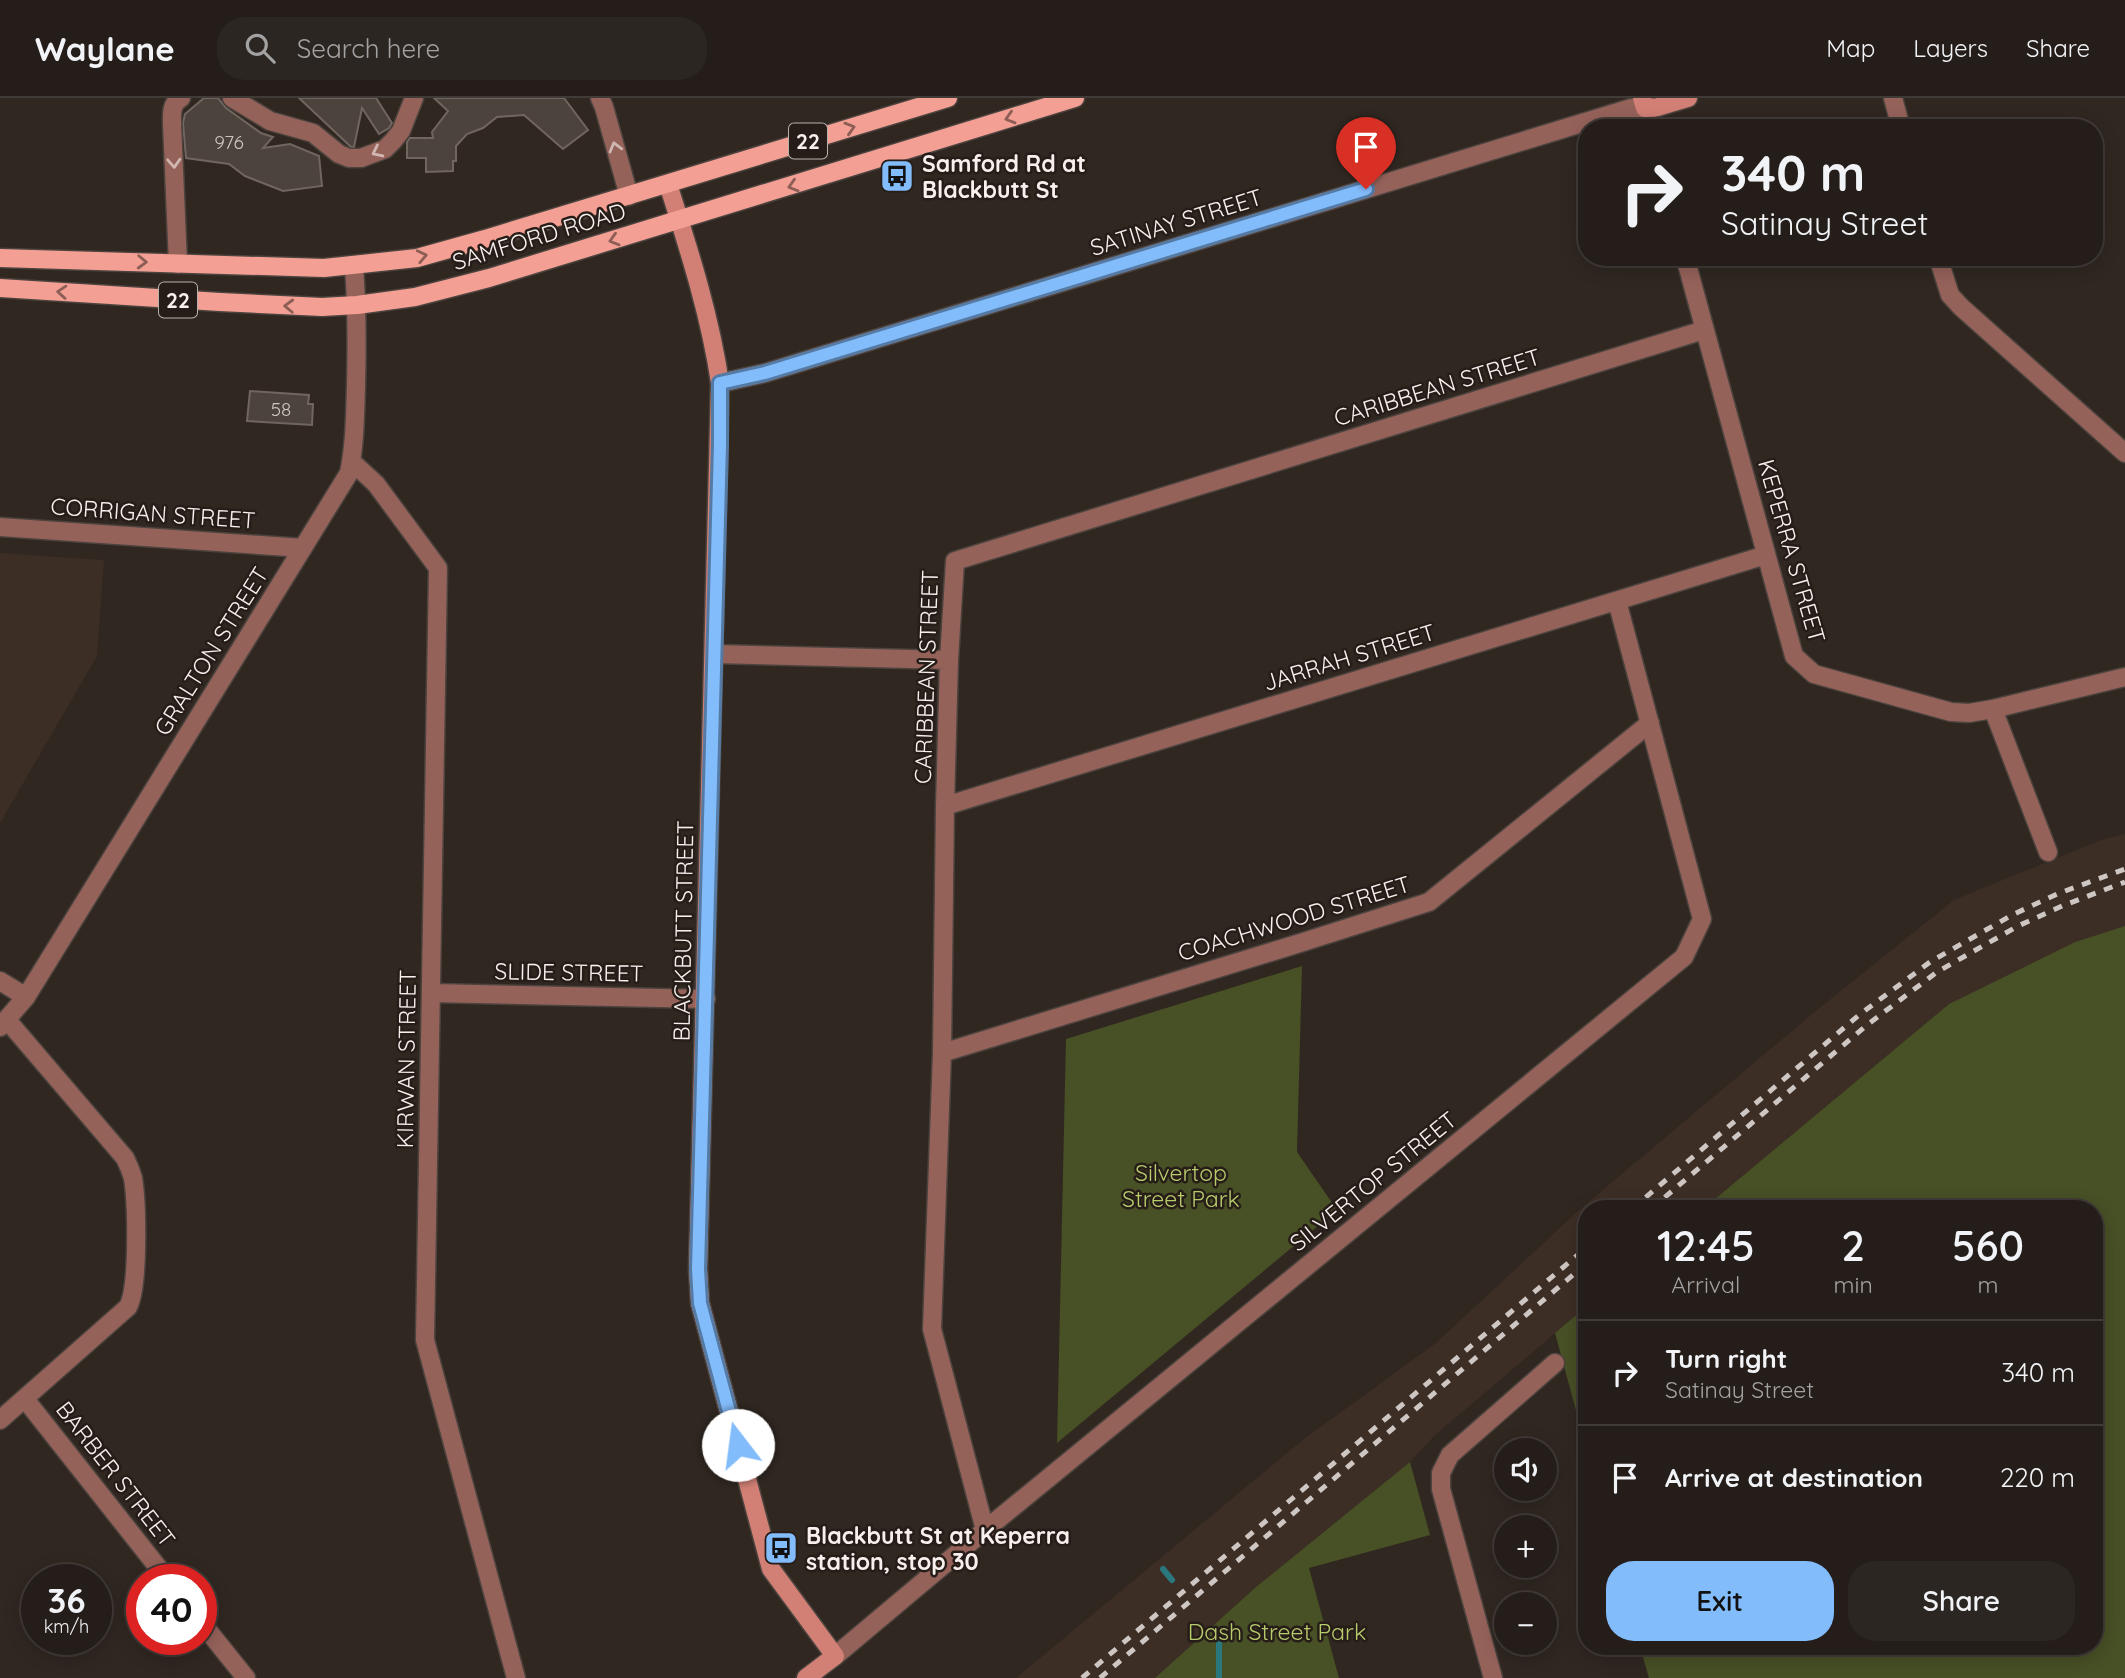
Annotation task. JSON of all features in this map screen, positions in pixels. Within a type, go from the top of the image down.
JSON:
[{"type":"main road","name":"SAMFORD ROAD","points":[[0,258],[324,268],[417,258],[948,98]]},
{"type":"main road","name":"SAMFORD ROAD","points":[[0,288],[322,307],[415,297],[679,220],[1075,98]]},
{"type":"street","points":[[178,264],[172,123],[173,107],[181,98]]},
{"type":"street","points":[[232,98],[270,121],[313,132],[339,154],[349,158],[361,158],[385,149],[393,141],[401,131],[414,98]]},
{"type":"street","points":[[600,98],[629,196]]},
{"type":"street","points":[[1644,103],[1688,98]]},
{"type":"street","points":[[1893,98],[1899,119]]},
{"type":"street","name":"SATINAY STREET","points":[[1596,119],[1644,103]]},
{"type":"street","name":"SATINAY STREET","points":[[720,383],[765,373],[1578,125]]},
{"type":"street","name":"BLACKBUTT STREET","points":[[668,184],[713,340],[720,383],[698,1269],[700,1303],[771,1569],[835,1656]]},
{"type":"street","name":"GRALTON STREET","points":[[4,1023],[26,997],[344,482],[351,461],[355,418],[357,305],[354,266]]},
{"type":"street","name":"KEPERRA STREET","points":[[1687,266],[1794,656],[1814,674],[1951,712],[1969,713],[1993,709],[2125,677]]},
{"type":"street","points":[[1941,266],[1950,295],[1961,307],[2125,453]]},
{"type":"street","name":"CARIBBEAN STREET","points":[[985,1530],[932,1329],[943,1053],[949,660],[955,561],[1704,330]]},
{"type":"street","name":"KIRWAN STREET","points":[[351,461],[376,484],[438,568],[425,1340],[516,1678]]},
{"type":"street","name":"CORRIGAN STREET","points":[[0,527],[303,548]]},
{"type":"street","name":"JARRAH STREET","points":[[945,806],[1766,555]]},
{"type":"street","name":"SILVERTOP STREET","points":[[806,1678],[1684,957],[1702,919],[1617,601]]},
{"type":"street","points":[[714,654],[949,660]]},
{"type":"street","points":[[1993,709],[2048,852]]},
{"type":"street","name":"COACHWOOD STREET","points":[[943,1053],[1429,902],[1650,723]]},
{"type":"street","points":[[0,981],[26,997]]},
{"type":"street","name":"SLIDE STREET","points":[[432,993],[706,999]]},
{"type":"street","points":[[0,1420],[128,1307],[134,1292],[136,1212],[132,1175],[125,1158],[4,1023]]},
{"type":"street","points":[[1493,1678],[1441,1489],[1441,1473],[1450,1455],[1555,1363]]},
{"type":"street","name":"BARBER STREET","points":[[25,1399],[155,1564]]},
{"type":"street","points":[[217,1642],[246,1678]]},
{"type":"shaded area","points":[[0,553],[104,560],[97,656],[0,823]]},
{"type":"shaded area","points":[[2125,834],[2125,926],[2075,942],[1949,1004],[1714,1200],[1591,1200],[1817,1010],[1954,900],[2101,840]]},
{"type":"shaded area","points":[[1578,1211],[1578,1314],[1434,1436],[1410,1462],[1256,1587],[1155,1678],[1016,1678],[1304,1439],[1436,1343]]},
{"type":"green space","points":[[2125,926],[2125,1678],[1649,1678],[1642,1655],[2103,1655],[2103,1200],[1714,1200],[1949,1004],[2075,942]]},
{"type":"green space","name":"Silvertop Street Park","points":[[1302,966],[1297,1152],[1337,1210],[1057,1443],[1066,1039]]},
{"type":"green space","points":[[1578,1314],[1578,1418],[1555,1333]]},
{"type":"green space","name":"Dash Street Park","points":[[1410,1462],[1430,1535],[1309,1568],[1339,1678],[1155,1678],[1256,1587]]},
{"type":"building","points":[[204,98],[218,98],[226,108],[261,133],[273,137],[263,148],[290,144],[319,156],[322,186],[283,191],[245,176],[229,164],[186,158],[183,123],[185,114]]},
{"type":"building","points":[[299,98],[376,98],[392,123],[379,134],[362,108],[354,147],[351,147]]},
{"type":"building","points":[[434,98],[564,98],[588,130],[563,149],[524,115],[497,117],[483,128],[467,134],[456,146],[453,171],[426,172],[426,158],[407,158],[407,142],[410,138],[433,138],[432,132],[448,111]]},
{"type":"building","points":[[250,391],[309,395],[308,404],[313,404],[312,425],[247,421]]},
{"type":"waterway","points":[[1163,1569],[1172,1580]]},
{"type":"waterway","points":[[1219,1636],[1219,1678]]},
{"type":"railway","points":[[1643,1200],[1859,1015],[1930,962],[2012,915],[2057,894],[2125,869]]},
{"type":"railway","points":[[1662,1200],[1867,1025],[1937,972],[2018,926],[2125,882]]},
{"type":"railway","points":[[1082,1678],[1578,1255]]},
{"type":"railway","points":[[1100,1678],[1578,1271]]},
{"type":"place","name":"Samford Rd at Blackbutt St","points":[[897,176]]},
{"type":"place","name":"Blackbutt St at Keperra station, stop 30","points":[[781,1548]]},
{"type":"route","points":[[738,1445],[700,1303],[698,1269],[720,383],[765,373],[1366,189]]}]
